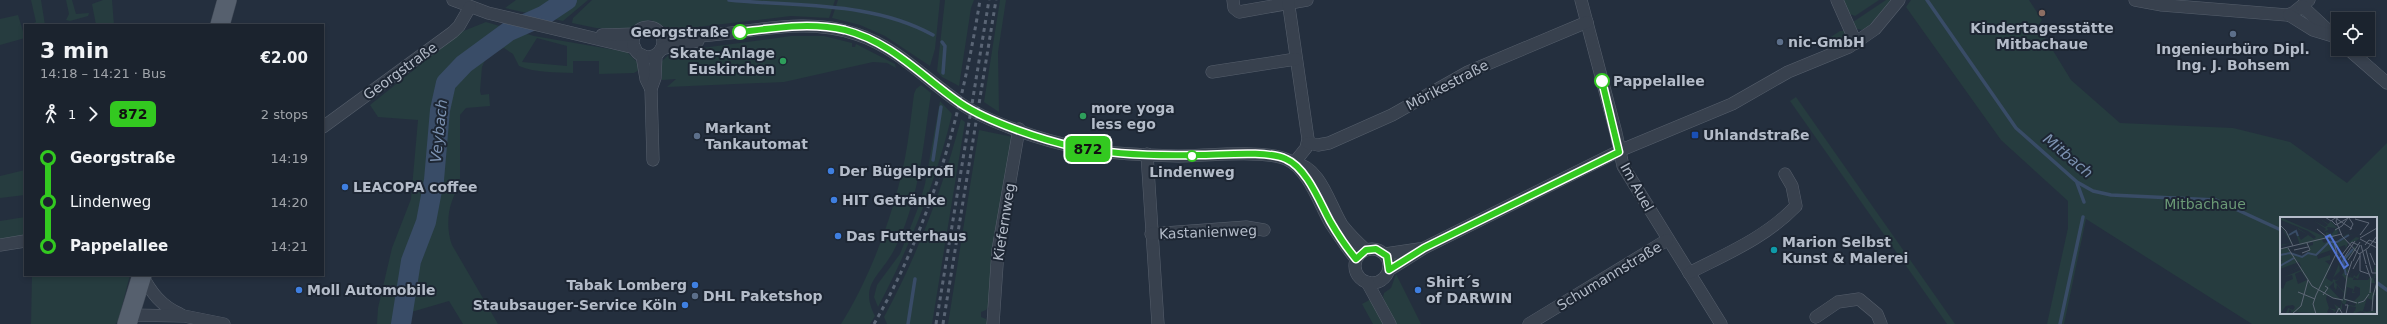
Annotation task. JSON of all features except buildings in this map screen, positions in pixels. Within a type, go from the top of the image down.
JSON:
[{"type":"main road","points":[[220,24],[228,0]]},
{"type":"main road","points":[[129,319],[142,276]]},
{"type":"street","points":[[453,0],[470,7],[546,28],[590,36],[636,34]]},
{"type":"street","points":[[1233,0],[1234,8],[1239,12],[1288,2],[1307,0]]},
{"type":"street","name":"Im Auel","points":[[1581,0],[1623,166],[1721,324]]},
{"type":"street","points":[[1837,0],[1856,43]]},
{"type":"street","points":[[1367,282],[1376,282],[1424,248],[1619,152],[1732,104],[1788,72],[1833,56],[1856,43],[1883,21],[1899,0]]},
{"type":"street","points":[[2136,0],[2162,5],[2289,15],[2313,30],[2331,36]]},
{"type":"street","points":[[1288,2],[1308,143],[1294,164]]},
{"type":"street","points":[[2289,15],[2306,3],[2331,32]]},
{"type":"street","name":"Georgstraße","points":[[324,126],[453,32],[459,26],[470,7]]},
{"type":"street","name":"Mörikestraße","points":[[1308,143],[1318,145],[1329,143],[1392,115],[1480,66],[1587,22]]},
{"type":"street","points":[[661,35],[708,36],[799,26],[827,27],[857,34],[892,51],[971,110],[989,119],[1075,147],[1108,152],[1147,154],[1271,155],[1286,159],[1294,164],[1312,187],[1342,241],[1356,259],[1356,272],[1367,282],[1387,319]]},
{"type":"street","points":[[651,89],[646,79],[634,41],[636,34],[642,29],[650,28],[657,30],[663,41],[658,52],[655,78],[651,89],[653,160]]},
{"type":"street","points":[[590,36],[601,42],[638,52],[648,57],[658,52],[696,42],[708,36]]},
{"type":"street","points":[[2356,56],[2387,83]]},
{"type":"street","points":[[1212,72],[1296,59]]},
{"type":"street","name":"Kiefernweg","points":[[989,318],[998,250],[1019,129]]},
{"type":"street","points":[[1147,154],[1158,324]]},
{"type":"street","points":[[1294,164],[1304,165],[1314,174],[1342,224],[1366,250]]},
{"type":"street","points":[[1689,273],[1752,241],[1778,224],[1796,206],[1792,186],[1785,174]]},
{"type":"street","name":"Kastanienweg","points":[[1151,234],[1246,227],[1264,230]]},
{"type":"street","name":"Schumannstraße","points":[[1529,324],[1668,240]]},
{"type":"street","points":[[0,245],[24,241]]},
{"type":"street","points":[[1385,254],[1424,248]]},
{"type":"street","points":[[1356,259],[1366,250],[1376,249],[1385,254],[1389,261],[1381,297],[1387,319]]},
{"type":"street","points":[[143,276],[152,292],[162,304],[184,316]]},
{"type":"street","points":[[1816,317],[1838,302],[1859,299],[1877,314],[1882,324]]},
{"type":"street","points":[[129,319],[184,316],[221,323]]},
{"type":"green space","points":[[31,0],[41,0],[45,24],[31,24],[36,22]]},
{"type":"green space","points":[[66,0],[72,0],[76,14],[89,13],[88,16],[70,21],[66,20],[69,14]]},
{"type":"green space","points":[[103,0],[112,0],[114,24],[96,24],[92,4]]},
{"type":"green space","points":[[516,0],[588,0],[563,21],[505,8]]},
{"type":"green space","points":[[592,0],[835,0],[829,18],[791,16],[671,30],[651,20],[640,22],[627,29],[596,28],[572,23],[573,18]]},
{"type":"green space","points":[[838,0],[940,0],[935,49],[930,66],[885,36],[860,25],[832,18]]},
{"type":"green space","points":[[945,0],[974,0],[971,8],[959,86],[942,77],[937,71]]},
{"type":"green space","points":[[1000,0],[1006,0],[998,52],[999,112],[984,102]]},
{"type":"green space","points":[[1841,0],[1879,0],[1855,16],[1847,13]]},
{"type":"green space","points":[[1886,0],[1892,0],[1867,28],[1862,30],[1854,28],[1853,22]]},
{"type":"green space","name":"Mitbachaue","points":[[1911,0],[2029,0],[2042,20],[2038,26],[2071,80],[2120,123],[2233,128],[2290,142],[2347,183],[2387,143],[2387,324],[2252,324],[2086,219],[2064,324],[2047,324],[2068,228],[2068,201],[2001,140],[1906,7]]},
{"type":"green space","points":[[18,15],[24,38],[0,45],[0,19]]},
{"type":"green space","points":[[486,22],[534,36],[627,52],[637,62],[639,70],[634,73],[599,74],[599,61],[573,61],[573,73],[546,72],[519,66],[513,54],[504,48],[487,56],[482,67],[480,91],[481,95],[489,94],[490,106],[466,108],[460,115],[460,178],[450,206],[448,229],[452,245],[498,324],[463,324],[449,301],[408,313],[407,324],[377,324],[378,308],[392,248],[411,199],[418,120],[378,117],[370,105],[461,32]],"holes":[[[537,38],[567,46],[567,66],[522,62]]]},
{"type":"green space","points":[[1840,31],[1844,31],[1843,42],[1834,49],[1826,40]]},
{"type":"green space","points":[[791,36],[824,36],[852,43],[852,47],[855,47],[856,44],[895,64],[896,68],[887,63],[873,62],[784,82],[667,87],[676,79],[662,80],[662,61],[672,52]]},
{"type":"green space","points":[[921,85],[931,93],[919,174],[909,214],[902,234],[888,261],[877,275],[870,289],[869,296],[875,316],[870,324],[841,324],[872,265],[888,222],[905,158],[914,94],[916,89]]},
{"type":"green space","points":[[1796,97],[1955,324],[1947,324],[1790,101]]},
{"type":"green space","points":[[940,101],[952,114],[946,139],[921,213],[901,261],[878,307],[874,297],[877,285],[900,254],[918,208],[925,184]]},
{"type":"green space","points":[[961,119],[965,122],[932,324],[887,324],[884,317],[919,245],[938,195]]},
{"type":"green space","points":[[979,130],[1013,137],[990,304],[986,310],[981,312],[981,317],[986,319],[988,324],[948,324]]},
{"type":"green space","points":[[24,170],[24,195],[0,198],[0,176]]},
{"type":"green space","points":[[24,217],[24,235],[0,239],[0,221]]},
{"type":"green space","points":[[1396,274],[1421,324],[1394,324],[1383,297],[1384,293],[1391,288]]},
{"type":"green space","points":[[32,276],[130,276],[118,322],[115,324],[31,324]]},
{"type":"green space","points":[[1371,299],[1386,324],[1373,324],[1362,304]]},
{"type":"waterway","name":"Veybach","points":[[401,324],[411,261],[426,222],[434,180],[440,110],[446,83],[464,64],[509,31],[543,16],[567,0]]},
{"type":"waterway","points":[[729,0],[834,7],[859,11],[885,16],[909,24],[933,35]]},
{"type":"waterway","name":"Mitbach","points":[[1927,0],[2016,128],[2077,182],[2093,191],[2111,195],[2216,200],[2280,230]]},
{"type":"waterway","points":[[942,42],[945,46],[943,73]]},
{"type":"waterway","points":[[933,160],[941,107]]},
{"type":"waterway","points":[[2077,183],[2084,202]]},
{"type":"waterway","points":[[2060,324],[2083,217]]},
{"type":"waterway","points":[[908,324],[915,279]]},
{"type":"waterway","name":"Mitbach","points":[[2377,283],[2387,290]]},
{"type":"railway","points":[[874,324],[912,248],[942,167],[964,84],[980,0]]},
{"type":"railway","points":[[936,324],[989,0]]},
{"type":"railway","points":[[943,324],[996,0]]},
{"type":"bus line","name":"872","points":[[740,32],[783,26],[814,26],[845,30],[857,34],[881,45],[912,64],[960,103],[978,114],[1065,145],[1115,153],[1179,156],[1265,155],[1277,156],[1286,159],[1294,164],[1308,181],[1342,241],[1356,259],[1363,251],[1371,248],[1376,249],[1383,252],[1387,256],[1389,270],[1393,266],[1414,256],[1424,248],[1619,152],[1616,133],[1602,81]]},
{"type":"place","name":"Kindertagesstätte Mitbachaue","points":[[2042,13]]},
{"type":"place","name":"Georgstraße","points":[[740,32]]},
{"type":"place","name":"Ingenieurbüro Dipl. Ing. J. Bohsem","points":[[2233,34]]},
{"type":"place","name":"nic-GmbH","points":[[1780,42]]},
{"type":"place","name":"Skate-Anlage Euskirchen","points":[[783,61]]},
{"type":"place","name":"Pappelallee","points":[[1602,81]]},
{"type":"place","name":"more yoga less ego","points":[[1083,116]]},
{"type":"place","name":"Uhlandstraße","points":[[1695,135]]},
{"type":"place","name":"Markant Tankautomat","points":[[697,136]]},
{"type":"place","name":"Lindenweg","points":[[1192,156]]},
{"type":"place","name":"Der Bügelprofi","points":[[831,171]]},
{"type":"place","name":"LEACOPA coffee","points":[[345,187]]},
{"type":"place","name":"HIT Getränke","points":[[834,200]]},
{"type":"place","name":"Das Futterhaus","points":[[838,236]]},
{"type":"place","name":"Marion Selbst Kunst & Malerei","points":[[1774,250]]},
{"type":"place","name":"Tabak Lomberg","points":[[695,285]]},
{"type":"place","name":"Moll Automobile","points":[[299,290]]},
{"type":"place","name":"Shirt´s of DARWIN","points":[[1418,290]]},
{"type":"place","name":"DHL Paketshop","points":[[695,296]]},
{"type":"place","name":"Staubsauger-Service Köln","points":[[685,305]]}]
